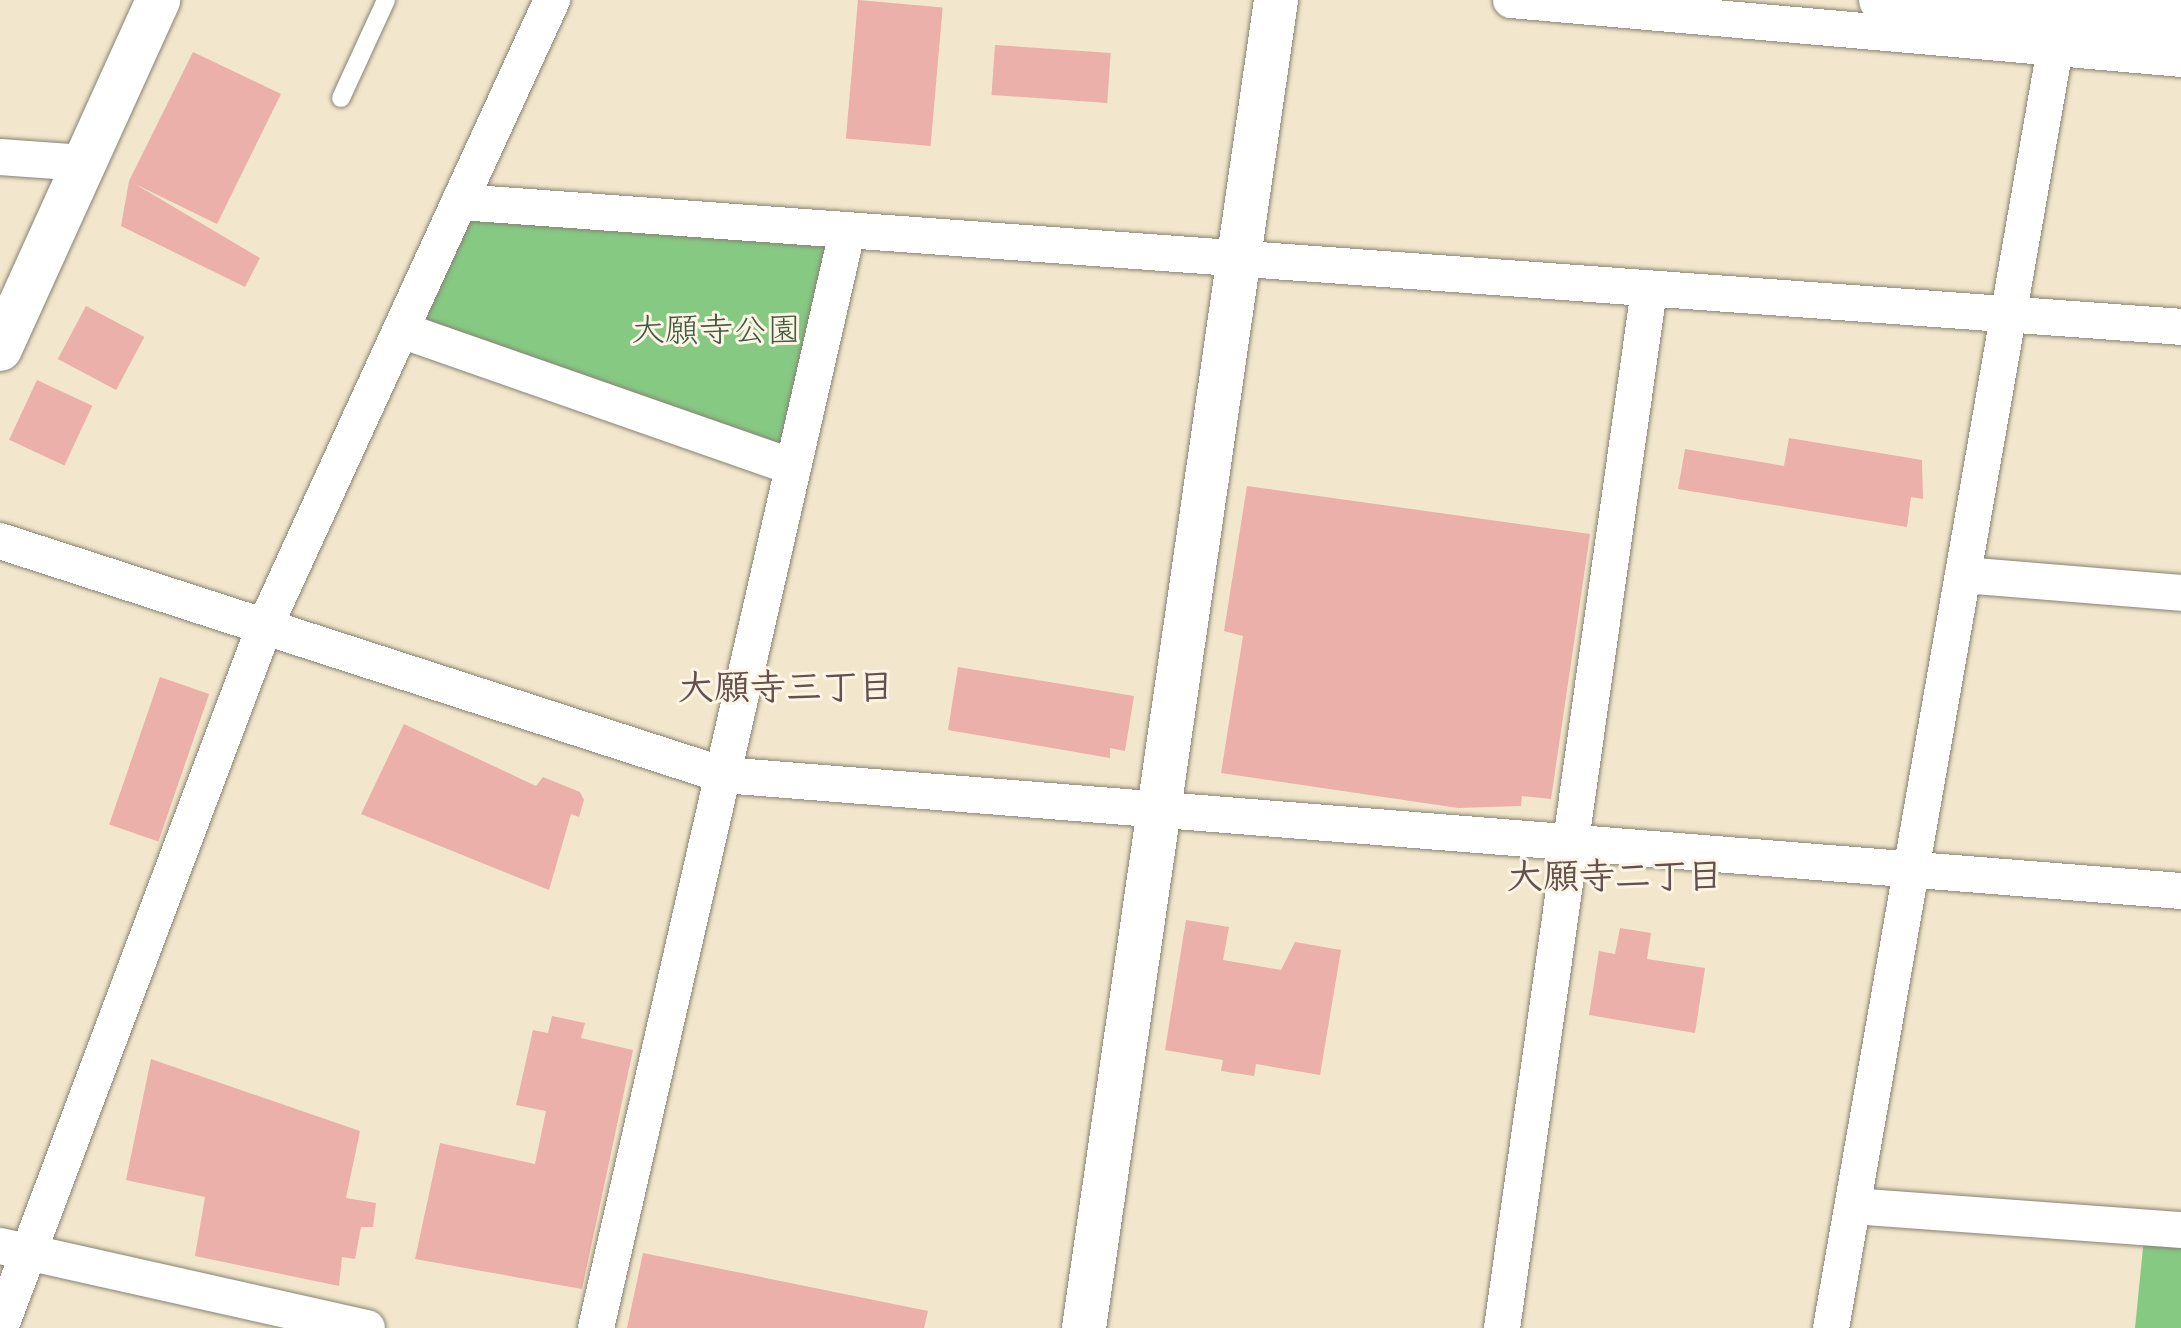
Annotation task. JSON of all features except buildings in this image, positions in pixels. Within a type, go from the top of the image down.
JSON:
[{"type":"main road","points":[[0,349],[158,0]]},
{"type":"main road","points":[[1084,1328],[1276,0]]},
{"type":"main road","points":[[1881,0],[2181,21]]},
{"type":"street","points":[[0,1328],[14,1249],[264,628],[552,0]]},
{"type":"street","points":[[1511,0],[2181,59]]},
{"type":"street","points":[[1831,1328],[2055,49]]},
{"type":"street","points":[[0,157],[84,163]]},
{"type":"street","points":[[460,202],[1238,261],[2181,327]]},
{"type":"street","points":[[596,1328],[847,232]]},
{"type":"street","points":[[1502,1328],[1649,290]]},
{"type":"street","points":[[401,330],[793,467]]},
{"type":"street","points":[[0,541],[723,775],[2181,891]]},
{"type":"street","points":[[1963,575],[2181,593]]},
{"type":"street","points":[[1853,1206],[2181,1230]]},
{"type":"street","points":[[14,1249],[367,1328]]},
{"type":"lane","points":[[341,98],[386,0]]},
{"type":"green space","name":"大願寺公園","points":[[463,209],[819,239],[835,259],[787,459],[411,326]]},
{"type":"green space","points":[[2145,1228],[2181,1230],[2181,1328],[2135,1328]]},
{"type":"district","name":"大願寺三丁目","points":[[786,688]]},
{"type":"district","name":"大願寺二丁目","points":[[1615,877]]}]
